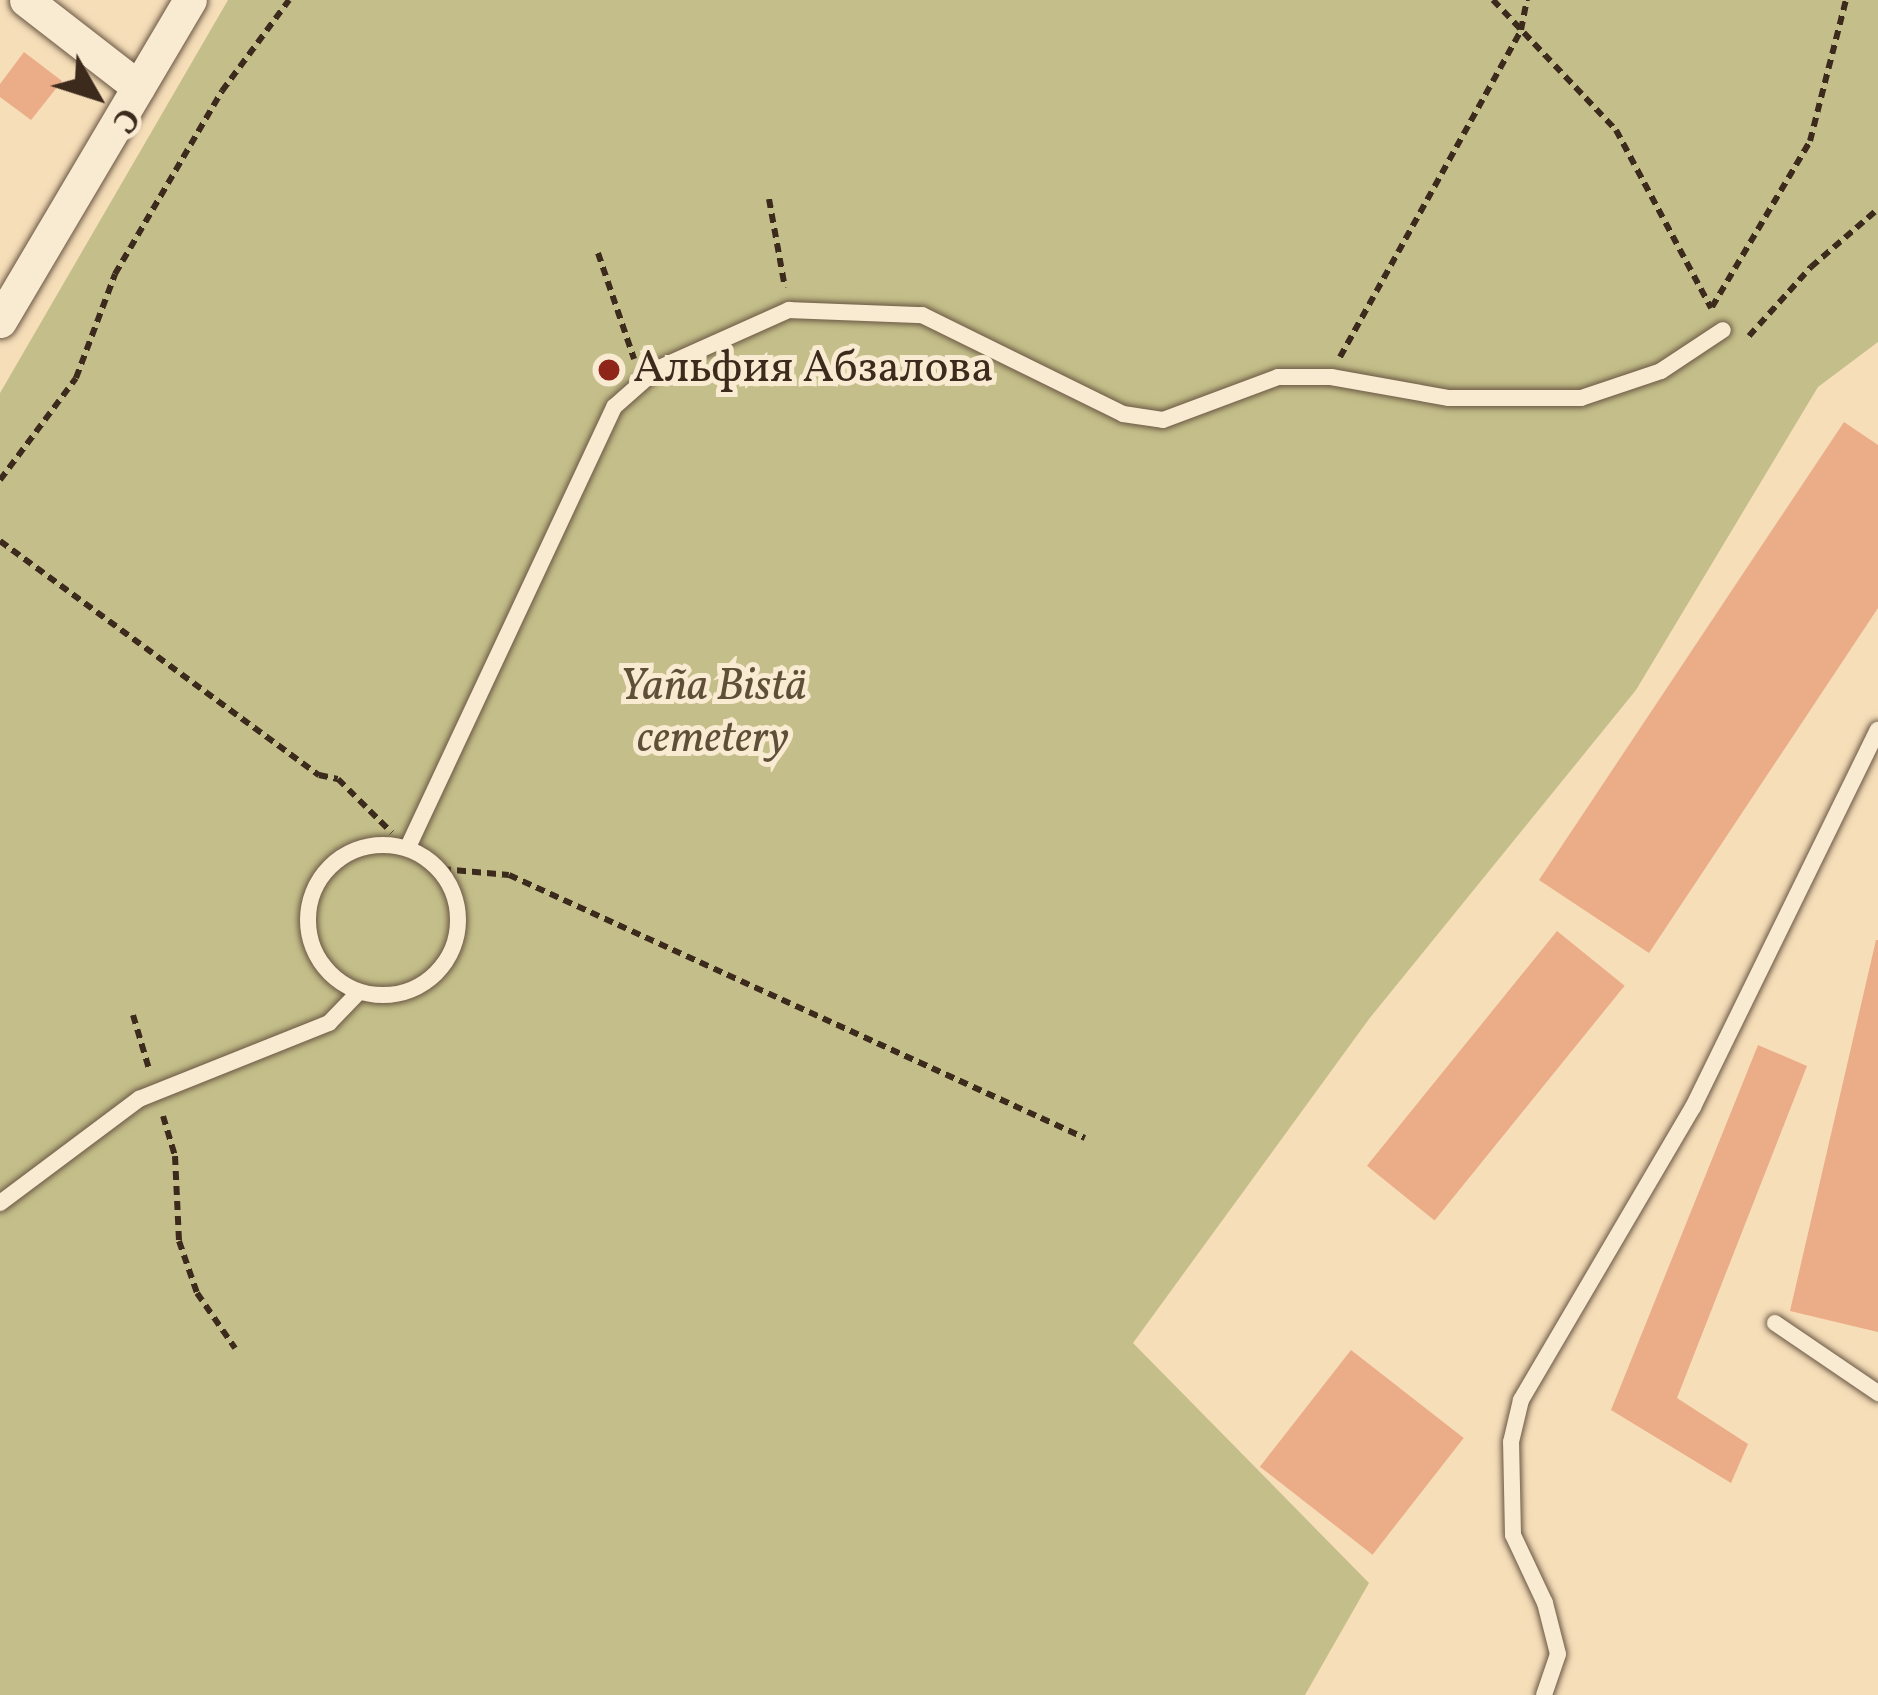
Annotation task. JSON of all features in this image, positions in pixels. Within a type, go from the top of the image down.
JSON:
[{"type":"street","points":[[26,0],[138,87]]},
{"type":"street","points":[[0,321],[190,0]]},
{"type":"lane","points":[[408,847],[614,407],[641,380],[789,310],[922,315],[1123,415],[1163,420],[1278,377],[1331,377],[1449,398],[1581,398],[1661,371],[1723,330]]},
{"type":"lane","points":[[1544,1695],[1558,1654],[1545,1603],[1513,1535],[1511,1442],[1520,1400],[1693,1107],[1878,730]]},
{"type":"lane","points":[[369,844],[408,847],[442,869],[458,905],[456,945],[433,978],[398,996],[358,993],[325,971],[307,935],[310,895],[332,862],[369,844]]},
{"type":"lane","points":[[0,1203],[156,1093],[329,1023],[358,993]]},
{"type":"lane","points":[[1775,1323],[1878,1393]]},
{"type":"path","points":[[0,481],[76,378],[115,274],[222,91],[289,0]]},
{"type":"path","points":[[1493,0],[1616,130],[1737,349],[1810,267],[1878,209]]},
{"type":"path","points":[[1331,377],[1362,307],[1521,30],[1527,0]]},
{"type":"path","points":[[1711,308],[1810,141],[1846,0]]},
{"type":"path","points":[[769,199],[789,310]]},
{"type":"path","points":[[598,253],[641,380]]},
{"type":"path","points":[[0,541],[319,775],[338,779],[408,847]]},
{"type":"path","points":[[442,869],[509,875],[1084,1138]]},
{"type":"path","points":[[133,1015],[175,1156],[179,1241],[197,1293],[235,1348]]},
{"type":"green space","name":"Yaña Bistä cemetery","points":[[228,0],[1878,0],[1878,342],[1818,387],[1636,690],[1369,1019],[1133,1343],[1369,1583],[1305,1695],[0,1695],[0,393]]},
{"type":"building","points":[[24,52],[62,81],[31,120],[0,97],[0,84]]},
{"type":"building","points":[[1844,422],[1878,445],[1878,608],[1649,953],[1539,880]]},
{"type":"building","points":[[1557,931],[1625,986],[1435,1220],[1367,1166]]},
{"type":"building","points":[[1878,940],[1878,1332],[1790,1311]]},
{"type":"building","points":[[1758,1045],[1807,1066],[1677,1398],[1748,1444],[1731,1483],[1611,1410]]},
{"type":"building","points":[[1351,1350],[1464,1438],[1373,1555],[1260,1467]]},
{"type":"place","name":"Альфия Абзалова","points":[[609,370]]}]
